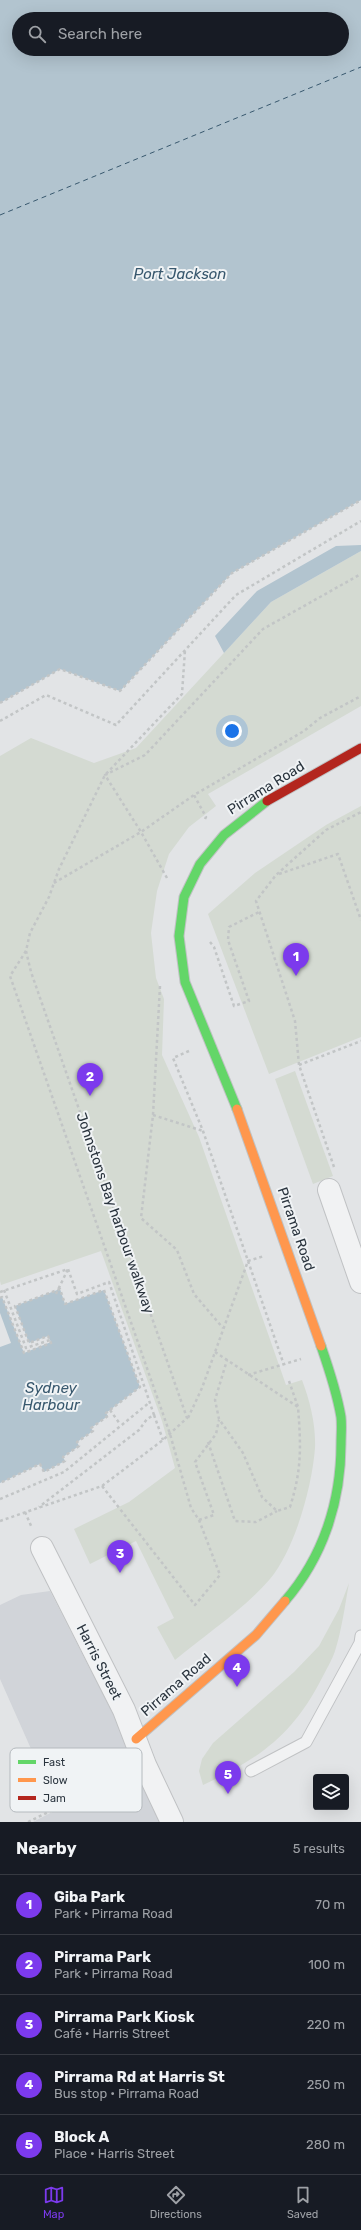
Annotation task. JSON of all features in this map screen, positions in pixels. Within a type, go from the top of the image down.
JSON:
[{"type":"street","name":"Pirrama Road","points":[[136,1740],[266,1624],[298,1585],[319,1550],[327,1532],[338,1492],[341,1418],[336,1395],[288,1248],[241,1118],[185,982],[180,954],[181,918],[188,888],[194,875],[203,858],[226,830],[256,808],[361,748]]},
{"type":"street","points":[[329,1190],[361,1282]]},
{"type":"street","name":"Harris Street","points":[[42,1548],[124,1710],[139,1748]]},
{"type":"street","name":"Harris Street","points":[[142,1757],[172,1822]]},
{"type":"lane","points":[[251,1771],[306,1742],[361,1641]]},
{"type":"path","points":[[0,703],[60,669],[120,691],[232,573],[361,500]]},
{"type":"path","points":[[0,721],[46,695],[116,725],[236,594],[361,521]]},
{"type":"path","points":[[169,872],[167,878],[141,832],[104,775],[145,755],[263,629],[361,574]]},
{"type":"path","name":"Johnstons Bay harbour walkway","points":[[185,650],[182,694],[104,775],[53,883],[49,897],[30,933],[26,951],[31,972],[188,1418]]},
{"type":"path","points":[[53,883],[141,832],[194,795],[304,731],[320,718],[361,696]]},
{"type":"path","points":[[194,795],[206,816],[202,823]]},
{"type":"path","points":[[329,1190],[336,1173],[299,1065],[295,1021],[256,901],[276,876],[326,830],[361,812]]},
{"type":"path","points":[[276,876],[338,854],[361,920]]},
{"type":"path","points":[[210,942],[214,947],[234,1006],[249,1001],[228,940],[229,927],[259,912]]},
{"type":"path","points":[[26,951],[10,976],[170,1434],[191,1508],[199,1520],[220,1575],[194,1605],[102,1486]]},
{"type":"path","points":[[160,985],[153,1115],[141,1218],[177,1250],[194,1294],[223,1328]]},
{"type":"path","points":[[299,1065],[361,1041]]},
{"type":"path","points":[[186,1044],[189,1051],[173,1058],[203,1131],[284,1364]]},
{"type":"path","points":[[153,1115],[203,1131]]},
{"type":"path","points":[[248,1261],[288,1248]]},
{"type":"path","points":[[0,1521],[102,1486],[170,1434],[188,1418],[202,1388],[248,1261]]},
{"type":"path","points":[[68,1269],[77,1294],[109,1282],[162,1440]]},
{"type":"path","points":[[0,1292],[68,1269]]},
{"type":"path","points":[[56,1294],[68,1269]]},
{"type":"path","points":[[0,1483],[40,1464],[44,1472],[65,1461],[63,1457],[79,1446],[77,1442],[93,1431],[91,1428],[108,1416],[106,1413],[140,1387],[104,1290],[65,1304],[60,1289],[15,1306],[29,1343],[48,1336],[50,1340]]},
{"type":"path","points":[[4,1290],[26,1348],[50,1340]]},
{"type":"path","points":[[0,1298],[2,1297],[24,1353],[51,1343],[50,1340]]},
{"type":"path","points":[[215,1352],[298,1407]]},
{"type":"path","points":[[248,1375],[323,1352]]},
{"type":"path","points":[[227,1360],[214,1400],[219,1419],[243,1453],[262,1497],[277,1511]]},
{"type":"path","points":[[208,1442],[235,1521],[256,1522],[277,1511],[290,1507],[298,1482],[301,1453],[298,1407],[289,1381]]},
{"type":"path","points":[[0,1499],[64,1472],[120,1424],[150,1402]]},
{"type":"path","points":[[110,1409],[120,1424]]},
{"type":"path","points":[[38,1507],[139,1430],[147,1419],[154,1415]]},
{"type":"path","points":[[199,1520],[214,1515],[195,1462],[208,1442],[216,1434],[219,1419]]},
{"type":"path","points":[[28,1822],[48,1812]]},
{"type":"shaded area","points":[[361,551],[361,706],[208,794],[216,806],[189,827],[169,854],[157,891],[151,933],[156,978],[164,999],[162,1055],[199,1137],[286,1385],[302,1380],[308,1396],[315,1431],[313,1464],[306,1499],[294,1535],[279,1566],[270,1579],[248,1601],[175,1660],[157,1627],[174,1618],[136,1541],[90,1564],[74,1529],[129,1502],[175,1468],[162,1421],[101,1251],[1,1285],[0,1281],[0,756],[31,738],[94,763],[136,748],[271,602]]},
{"type":"shaded area","points":[[361,806],[361,1037],[269,1074],[208,914],[255,873],[326,825]]},
{"type":"shaded area","points":[[295,1071],[333,1176],[313,1184],[275,1079]]},
{"type":"shaded area","points":[[349,1583],[334,1654],[311,1698],[299,1715],[273,1743],[258,1755],[203,1785],[199,1771],[202,1759],[213,1743],[294,1672],[319,1646],[339,1609]]},
{"type":"shaded area","points":[[50,1591],[113,1714],[136,1739],[140,1748],[31,1748],[0,1679],[0,1605],[21,1595]]},
{"type":"shaded area","points":[[142,1753],[171,1822],[33,1822],[52,1812],[142,1812]]},
{"type":"water","name":"Port Jackson","points":[[0,0],[361,0],[361,500],[232,573],[120,691],[60,669],[0,703]]},
{"type":"water","points":[[361,545],[361,551],[271,602],[224,653],[215,636],[257,591],[336,546]]},
{"type":"water","name":"Sydney Harbour","points":[[60,1289],[65,1304],[104,1290],[140,1387],[106,1413],[108,1416],[91,1428],[93,1431],[77,1442],[79,1446],[63,1457],[65,1461],[44,1472],[40,1464],[0,1483],[0,1298],[2,1297],[24,1353],[51,1342],[48,1336],[29,1343],[15,1306]]},
{"type":"pier","points":[[0,1313],[11,1343],[0,1347]]},
{"type":"ferry route","points":[[0,215],[361,67]]},
{"type":"traffic: fast","points":[[237,1109],[185,982],[179,936],[184,897],[200,864],[224,835],[267,801]]},
{"type":"traffic: fast","points":[[285,1601],[310,1566],[319,1547],[327,1528],[338,1487],[341,1417],[330,1372],[321,1346]]},
{"type":"traffic: slow","points":[[237,1109],[321,1346]]},
{"type":"traffic: slow","points":[[136,1739],[256,1635],[285,1601]]},
{"type":"traffic: jam","points":[[267,801],[361,748]]},
{"type":"place","name":"Giba Park","points":[[296,976]]},
{"type":"place","name":"Pirrama Park","points":[[90,1096]]},
{"type":"place","name":"Pirrama Park Kiosk","points":[[120,1573]]},
{"type":"place","name":"Pirrama Rd at Harris St","points":[[237,1687]]},
{"type":"place","name":"Block A","points":[[228,1794]]}]
